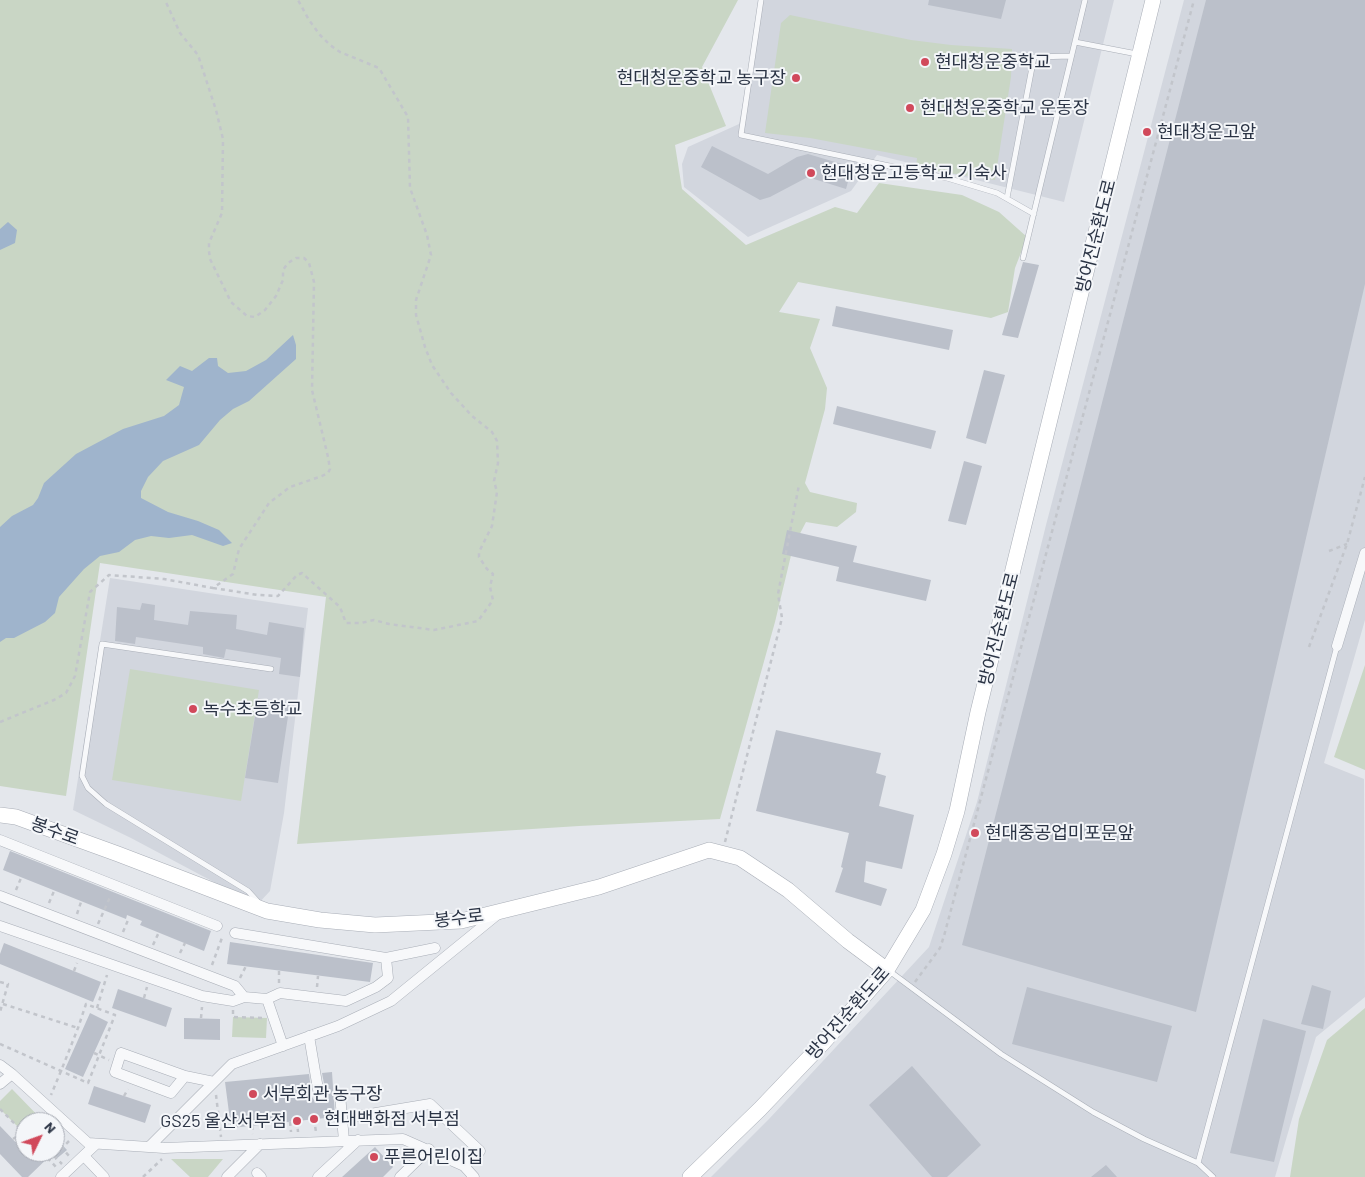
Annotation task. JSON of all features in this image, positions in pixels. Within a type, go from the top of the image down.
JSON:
[{"type":"main road","name":"방어진순환도로","points":[[690,1177],[817,1050],[887,970],[923,910],[944,854],[957,811],[978,712],[1153,0]]},
{"type":"main road","name":"봉수로","points":[[0,814],[16,817],[118,854],[267,911],[320,920],[375,925],[461,921],[600,887],[709,850],[740,858],[788,890],[848,941],[887,970]]},
{"type":"street","points":[[1336,646],[1365,553]]},
{"type":"street","points":[[0,840],[226,929],[386,958],[435,948]]},
{"type":"street","points":[[0,896],[235,986],[244,997]]},
{"type":"street","points":[[149,1147],[232,1064],[338,1026],[391,1002],[500,912]]},
{"type":"street","points":[[0,926],[202,996],[233,1001],[244,997],[267,999],[280,993],[346,1001],[376,987],[388,978],[386,958]]},
{"type":"street","points":[[267,999],[283,1046]]},
{"type":"street","points":[[309,1036],[319,1095]]},
{"type":"street","points":[[185,1076],[171,1093],[115,1072],[121,1053],[185,1076],[214,1082]]},
{"type":"street","points":[[0,1065],[88,1143],[173,1148],[403,1139],[464,1166],[474,1177]]},
{"type":"street","points":[[0,1084],[12,1074]]},
{"type":"street","points":[[340,1094],[344,1141]]},
{"type":"street","points":[[358,1116],[430,1104],[480,1152],[464,1166]]},
{"type":"street","points":[[318,1177],[358,1140]]},
{"type":"street","points":[[62,1176],[96,1144]]},
{"type":"street","points":[[228,1177],[260,1144]]},
{"type":"street","points":[[400,1177],[428,1149]]},
{"type":"street","points":[[84,1156],[104,1177]]},
{"type":"lane","points":[[760,0],[741,135],[947,178],[997,193],[1034,214]]},
{"type":"lane","points":[[1022,258],[1085,0]]},
{"type":"lane","points":[[1075,42],[1140,54]]},
{"type":"lane","points":[[1007,198],[1034,58],[1071,56]]},
{"type":"lane","points":[[267,911],[248,891],[106,804],[88,788],[82,776],[102,644],[271,669]]},
{"type":"lane","points":[[1198,1163],[1336,646]]},
{"type":"lane","points":[[887,970],[1001,1054],[1085,1106],[1144,1139],[1198,1163],[1213,1177]]},
{"type":"path","points":[[165,0],[180,33],[198,55],[223,138],[222,213],[209,243],[209,251],[210,259],[231,302],[247,316],[255,317],[265,310],[276,296],[282,280],[283,270],[288,263],[296,258],[304,258],[309,263],[314,282],[312,390],[330,465],[328,473],[290,487],[269,503],[239,549],[233,574],[213,588]]},
{"type":"path","points":[[0,722],[54,700],[66,692],[75,676],[90,592],[109,575],[164,579],[258,596],[278,596],[297,575],[302,574],[340,607],[346,623],[361,623],[374,620],[434,630],[478,621],[492,600],[490,587],[493,574],[479,557],[479,552],[492,526],[497,492],[494,480],[498,463],[497,441],[492,432],[472,416],[451,393],[432,365],[423,341],[416,315],[416,300],[431,255],[430,244],[410,188],[408,117],[379,68],[340,52],[330,45],[309,20],[298,0]]},
{"type":"path","points":[[911,987],[940,948],[944,936],[1194,0]]},
{"type":"path","points":[[1309,647],[1347,544],[1365,478]]},
{"type":"path","points":[[722,853],[782,618],[778,594],[799,485]]},
{"type":"path","points":[[1329,551],[1347,544]]},
{"type":"path","points":[[12,901],[21,878]]},
{"type":"path","points":[[94,932],[115,886]]},
{"type":"path","points":[[208,976],[226,929]]},
{"type":"path","points":[[97,1008],[111,964]]},
{"type":"path","points":[[0,982],[8,984],[0,1012]]},
{"type":"path","points":[[3,1004],[78,1028]]},
{"type":"path","points":[[0,1044],[61,1071],[88,1083],[115,1015],[86,1004],[78,1028],[61,1071],[47,1106]]},
{"type":"path","points":[[233,1017],[267,1018]]},
{"type":"path","points":[[94,1053],[99,1055]]},
{"type":"path","points":[[214,1082],[222,1146]]},
{"type":"path","points":[[0,1108],[15,1124]]},
{"type":"path","points":[[143,1177],[173,1148]]},
{"type":"path","points":[[50,1162],[62,1176]]},
{"type":"shaded area","name":"현대청운중학교","points":[[762,0],[1114,0],[1064,202],[877,155],[851,191],[748,237],[684,187],[682,164],[688,147],[739,124]]},
{"type":"shaded area","points":[[1184,0],[1365,0],[1365,620],[1324,763],[1364,779],[1365,997],[1316,1037],[1275,1177],[711,1177],[769,1119],[929,947],[977,802],[1046,525]]},
{"type":"shaded area","name":"녹수초등학교","points":[[110,578],[308,608],[284,813],[270,891],[257,905],[131,838],[73,810]]},
{"type":"green space","points":[[0,0],[738,0],[702,67],[726,126],[675,145],[682,189],[746,245],[835,207],[857,213],[879,183],[962,195],[999,212],[1027,237],[1015,268],[1008,312],[991,318],[798,282],[779,312],[820,319],[810,348],[827,388],[825,409],[805,483],[810,492],[857,503],[856,512],[837,527],[806,522],[793,547],[775,622],[720,819],[297,844],[326,597],[100,563],[66,796],[0,786]]},
{"type":"green space","name":"현대청운중학교 운동장","points":[[790,15],[911,40],[1012,49],[1011,77],[995,180],[916,168],[917,158],[810,138],[765,133],[781,23]]},
{"type":"green space","points":[[1365,665],[1365,770],[1334,757]]},
{"type":"green space","points":[[130,669],[259,690],[241,801],[112,780]]},
{"type":"green space","points":[[1365,1008],[1365,1177],[1290,1177],[1299,1119],[1327,1040]]},
{"type":"green space","points":[[233,1017],[267,1018],[266,1038],[232,1037]]},
{"type":"green space","points":[[12,1089],[34,1112],[15,1112],[15,1124],[0,1109],[0,1101]]},
{"type":"green space","points":[[171,1159],[223,1159],[208,1177],[190,1177]]},
{"type":"water","points":[[8,222],[17,230],[15,243],[0,250],[0,229]]},
{"type":"water","points":[[293,335],[296,345],[296,359],[249,401],[233,409],[220,420],[199,445],[163,461],[148,477],[141,491],[141,498],[168,512],[219,530],[232,543],[223,546],[192,535],[169,538],[151,536],[135,540],[119,552],[100,556],[84,569],[59,597],[55,613],[45,622],[14,638],[6,638],[0,642],[0,527],[12,516],[33,505],[44,483],[76,454],[123,429],[164,416],[179,405],[184,387],[166,380],[180,366],[192,371],[209,358],[217,358],[218,366],[228,373],[246,371],[266,360]]},
{"type":"building","name":"현대청운중학교","points":[[929,0],[1006,0],[1001,19],[928,5]]},
{"type":"building","points":[[1206,0],[1365,0],[1365,284],[1196,1012],[962,945]]},
{"type":"building","name":"현대청운고등학교 기숙사","points":[[712,146],[768,174],[797,157],[808,154],[852,167],[846,189],[806,178],[770,197],[760,200],[701,167]]},
{"type":"building","points":[[1023,262],[1039,265],[1018,338],[1002,335]]},
{"type":"building","points":[[836,306],[953,330],[949,350],[832,326]]},
{"type":"building","points":[[984,370],[1005,375],[986,444],[966,438]]},
{"type":"building","points":[[837,406],[936,431],[931,449],[833,424]]},
{"type":"building","points":[[964,461],[982,466],[966,525],[948,521]]},
{"type":"building","points":[[787,530],[857,546],[853,562],[931,580],[926,601],[836,581],[839,567],[782,554]]},
{"type":"building","points":[[142,603],[155,605],[154,620],[188,625],[190,611],[237,615],[236,629],[267,635],[269,622],[304,628],[300,677],[279,674],[281,658],[226,649],[224,658],[203,654],[203,647],[136,637],[135,644],[115,641],[117,607],[140,610]]},
{"type":"building","points":[[258,698],[290,703],[278,783],[245,778]]},
{"type":"building","points":[[776,730],[881,753],[876,773],[886,776],[879,806],[914,815],[902,869],[866,861],[864,882],[887,889],[881,906],[835,892],[843,868],[841,867],[849,833],[756,811]]},
{"type":"building","points":[[10,851],[211,931],[204,951],[140,925],[142,921],[127,915],[126,919],[3,870]]},
{"type":"building","points":[[230,942],[373,963],[370,982],[227,964]]},
{"type":"building","points":[[4,943],[101,982],[93,1002],[0,964],[0,954]]},
{"type":"building","points":[[1312,985],[1331,991],[1323,1029],[1301,1024]]},
{"type":"building","points":[[1027,987],[1172,1026],[1157,1082],[1012,1044]]},
{"type":"building","points":[[118,989],[172,1008],[166,1027],[112,1008]]},
{"type":"building","points":[[90,1013],[108,1022],[83,1077],[65,1069]]},
{"type":"building","points":[[184,1018],[220,1019],[220,1040],[184,1039]]},
{"type":"building","points":[[1263,1019],[1306,1031],[1274,1162],[1230,1153]]},
{"type":"building","points":[[912,1066],[981,1145],[947,1177],[932,1177],[869,1105]]},
{"type":"building","points":[[332,1072],[335,1117],[231,1128],[225,1082],[309,1074],[312,1097],[320,1102],[324,1100],[326,1094],[322,1073]]},
{"type":"building","points":[[94,1086],[151,1105],[145,1123],[88,1104]]},
{"type":"building","points":[[0,1126],[15,1142],[15,1162],[44,1162],[28,1177],[22,1177],[0,1154]]},
{"type":"building","name":"푸른어린이집","points":[[375,1147],[393,1167],[383,1177],[342,1177]]},
{"type":"building","points":[[1106,1165],[1117,1177],[1091,1177]]},
{"type":"place","name":"현대청운중학교","points":[[925,62]]},
{"type":"place","name":"현대청운중학교 농구장","points":[[796,78]]},
{"type":"place","name":"현대청운중학교 운동장","points":[[910,108]]},
{"type":"place","name":"현대청운고앞","points":[[1147,132]]},
{"type":"place","name":"현대청운고등학교 기숙사","points":[[811,173]]},
{"type":"place","name":"녹수초등학교","points":[[193,709]]},
{"type":"place","name":"현대중공업미포문앞","points":[[975,833]]},
{"type":"place","name":"서부회관 농구장","points":[[253,1094]]},
{"type":"place","name":"현대백화점 서부점","points":[[314,1119]]},
{"type":"place","name":"GS25 울산서부점","points":[[297,1121]]},
{"type":"place","name":"푸른어린이집","points":[[374,1157]]}]
